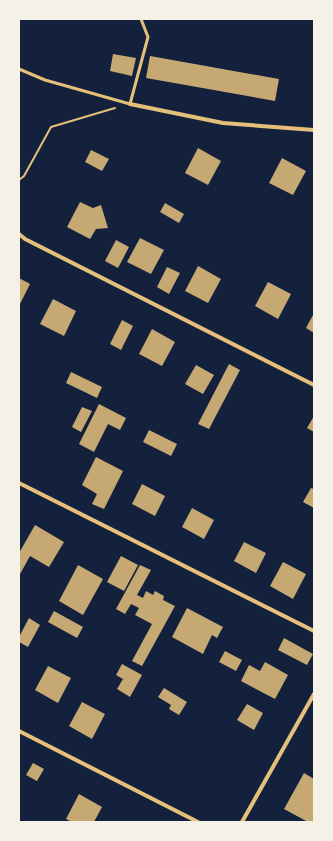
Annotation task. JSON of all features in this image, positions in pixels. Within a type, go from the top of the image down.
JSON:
[{"type":"street","points":[[130,104],[223,123],[314,130]]},
{"type":"street","points":[[19,234],[25,239],[314,386]]},
{"type":"street","points":[[19,483],[314,631]]},
{"type":"street","points":[[242,822],[314,694]]},
{"type":"street","points":[[19,731],[198,822]]},
{"type":"lane","points":[[19,69],[45,80],[130,104],[148,37],[141,19]]},
{"type":"path","points":[[19,180],[24,176],[51,127],[130,104]]},
{"type":"building","points":[[113,54],[136,58],[132,76],[110,71]]},
{"type":"building","points":[[150,56],[279,79],[275,101],[146,78]]},
{"type":"building","points":[[198,148],[221,161],[208,185],[185,173]]},
{"type":"building","points":[[91,150],[109,159],[102,171],[85,162]]},
{"type":"building","points":[[282,158],[306,171],[293,195],[269,183]]},
{"type":"building","points":[[80,202],[93,208],[101,205],[108,228],[96,229],[90,239],[67,227]]},
{"type":"building","points":[[165,203],[184,214],[179,223],[160,212]]},
{"type":"building","points":[[140,238],[164,250],[151,274],[127,262]]},
{"type":"building","points":[[116,240],[129,247],[118,268],[105,261]]},
{"type":"building","points":[[198,266],[221,279],[208,303],[185,291]]},
{"type":"building","points":[[167,267],[180,273],[169,294],[157,287]]},
{"type":"building","points":[[19,278],[30,284],[19,306]]},
{"type":"building","points":[[268,282],[291,294],[278,319],[255,306]]},
{"type":"building","points":[[53,299],[76,311],[64,336],[40,324]]},
{"type":"building","points":[[314,313],[314,333],[306,328]]},
{"type":"building","points":[[122,320],[133,326],[121,350],[110,344]]},
{"type":"building","points":[[152,329],[175,342],[162,366],[139,354]]},
{"type":"building","points":[[229,364],[240,370],[209,429],[198,424]]},
{"type":"building","points":[[196,365],[214,375],[203,394],[185,384]]},
{"type":"building","points":[[71,372],[102,387],[97,398],[66,383]]},
{"type":"building","points":[[99,404],[126,418],[120,430],[108,424],[94,452],[79,444]]},
{"type":"building","points":[[82,407],[92,411],[81,432],[72,427]]},
{"type":"building","points":[[314,416],[314,432],[307,428]]},
{"type":"building","points":[[149,430],[177,444],[171,456],[143,442]]},
{"type":"building","points":[[96,457],[123,471],[104,509],[92,504],[97,494],[82,485]]},
{"type":"building","points":[[142,484],[165,496],[155,516],[132,504]]},
{"type":"building","points":[[311,488],[314,489],[314,508],[303,502]]},
{"type":"building","points":[[192,508],[214,520],[204,539],[182,527]]},
{"type":"building","points":[[35,525],[64,542],[49,567],[30,556],[19,576],[19,553]]},
{"type":"building","points":[[244,542],[266,553],[256,573],[234,561]]},
{"type":"building","points":[[121,556],[138,565],[124,591],[107,582]]},
{"type":"building","points":[[283,562],[306,574],[293,599],[270,586]]},
{"type":"building","points":[[78,565],[103,579],[83,615],[59,601]]},
{"type":"building","points":[[140,565],[151,570],[137,595],[143,598],[146,591],[153,595],[155,591],[164,596],[163,600],[175,606],[142,666],[132,661],[152,624],[135,615],[139,608],[131,604],[125,614],[116,609]]},
{"type":"building","points":[[187,608],[223,627],[217,638],[212,635],[203,654],[172,637]]},
{"type":"building","points":[[54,611],[83,627],[77,638],[48,622]]},
{"type":"building","points":[[29,618],[40,625],[28,647],[19,642],[19,637]]},
{"type":"building","points":[[284,638],[313,654],[307,665],[278,650]]},
{"type":"building","points":[[225,651],[242,660],[236,671],[219,662]]},
{"type":"building","points":[[265,662],[288,675],[275,699],[241,681],[249,665],[260,671]]},
{"type":"building","points":[[122,664],[142,675],[130,697],[117,689],[123,679],[116,675]]},
{"type":"building","points":[[48,666],[71,678],[58,703],[35,690]]},
{"type":"building","points":[[164,688],[187,702],[179,715],[169,709],[171,705],[158,697]]},
{"type":"building","points":[[82,702],[105,714],[92,739],[69,726]]},
{"type":"building","points":[[247,704],[263,713],[254,730],[237,720]]},
{"type":"building","points":[[33,763],[44,769],[37,781],[26,775]]},
{"type":"building","points":[[304,773],[314,779],[314,822],[308,822],[284,809]]},
{"type":"building","points":[[79,794],[102,807],[94,822],[72,822],[66,819]]}]
